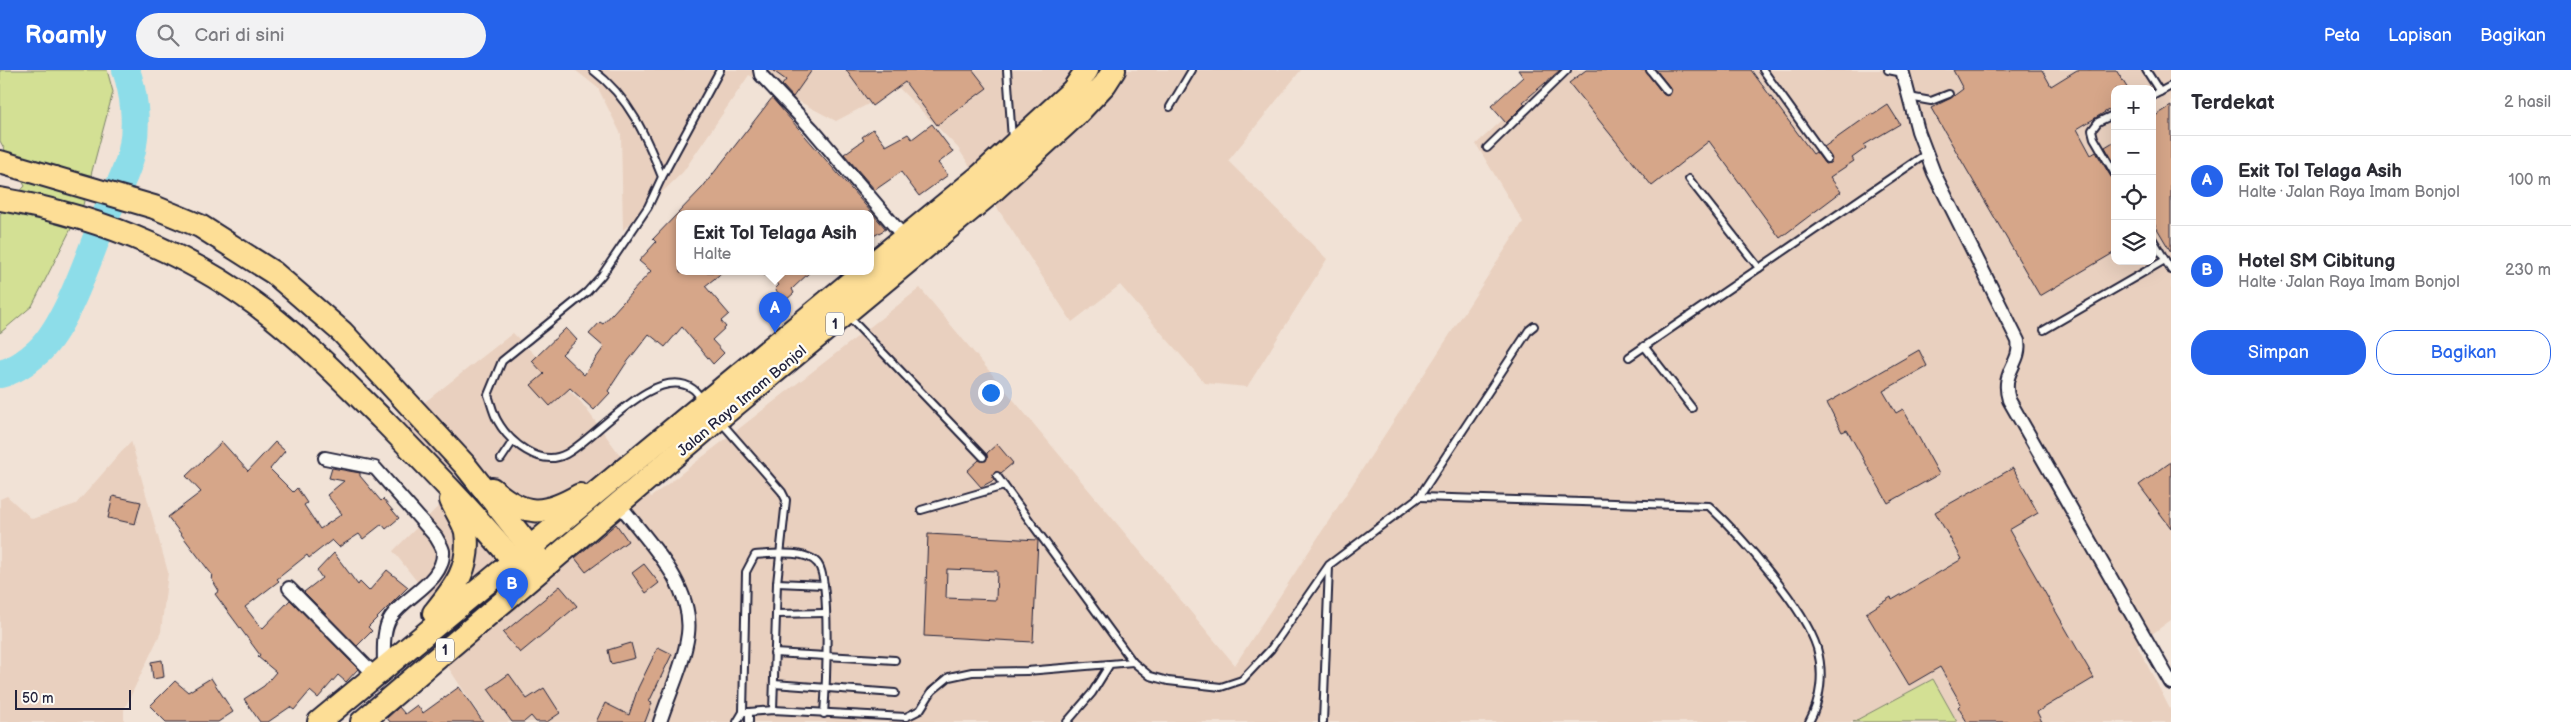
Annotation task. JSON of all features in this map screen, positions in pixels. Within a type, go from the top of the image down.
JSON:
[{"type":"highway","points":[[874,263],[981,175],[1073,90],[1088,70]]},
{"type":"highway","name":"Jalan Raya Imam Bonjol","points":[[320,722],[629,466],[712,411],[846,314],[993,191],[1045,144],[1082,109],[1105,84],[1114,70]]},
{"type":"highway","points":[[0,162],[154,207],[200,226],[225,241],[297,291],[342,332],[464,464],[509,504],[531,512],[548,510],[568,502],[629,466]]},
{"type":"highway","points":[[0,199],[37,206],[104,224],[198,267],[248,299],[282,325],[336,374],[441,479],[521,554],[537,572]]},
{"type":"highway","name":"Jalan Raya Imam Bonjol","points":[[362,722],[537,572],[620,505],[712,411],[860,275]]},
{"type":"highway","points":[[464,464],[521,554]]},
{"type":"highway","points":[[386,666],[457,585],[464,568],[466,532],[441,479]]},
{"type":"street","points":[[760,70],[761,75],[812,129],[904,237]]},
{"type":"street","points":[[1902,72],[1926,154],[2018,341],[2017,355],[2006,380],[2009,400],[2171,683]]},
{"type":"street","points":[[325,458],[375,468],[436,537],[443,550],[440,566],[433,577],[390,618],[385,636],[386,666]]},
{"type":"street","points":[[620,505],[666,566],[682,592],[688,609],[688,634],[660,722]]},
{"type":"street","points":[[289,588],[386,666]]},
{"type":"lane","points":[[594,70],[610,82],[631,108],[650,146],[662,177]]},
{"type":"lane","points":[[720,70],[678,144],[648,207],[602,275],[587,292],[502,361],[488,394],[497,420],[513,441],[530,453],[549,458],[566,454],[620,409],[652,390],[672,384],[692,388],[782,492],[786,500],[777,583],[773,710]]},
{"type":"lane","points":[[1007,70],[1013,144]]},
{"type":"lane","points":[[1170,107],[1192,70]]},
{"type":"lane","points":[[1487,148],[1568,70]]},
{"type":"lane","points":[[1650,70],[1667,91]]},
{"type":"lane","points":[[1763,70],[1827,159]]},
{"type":"lane","points":[[1888,70],[1902,72]]},
{"type":"lane","points":[[2146,70],[2160,92]]},
{"type":"lane","points":[[2156,94],[2171,86]]},
{"type":"lane","points":[[1909,97],[1931,101],[1949,94]]},
{"type":"lane","points":[[2111,116],[2098,122],[2092,130],[2094,138],[2111,167]]},
{"type":"lane","points":[[1629,356],[1926,154]]},
{"type":"lane","points":[[1689,179],[1759,268]]},
{"type":"lane","points":[[2156,245],[2171,270]]},
{"type":"lane","points":[[2044,330],[2165,260]]},
{"type":"lane","points":[[846,314],[983,457]]},
{"type":"lane","points":[[997,476],[1133,662],[1150,676],[1168,681],[1221,687],[1242,680],[1271,649],[1329,565],[1419,497],[1529,330],[1534,326]]},
{"type":"lane","points":[[1644,346],[1692,408]]},
{"type":"lane","points":[[501,459],[513,441]]},
{"type":"lane","points":[[921,510],[1004,486]]},
{"type":"lane","points":[[1419,497],[1709,506],[1762,564],[1800,616],[1816,647],[1821,669],[1820,688],[1815,711],[1809,722]]},
{"type":"lane","points":[[748,722],[746,712],[746,572],[755,555],[779,553],[808,556],[818,564],[824,585],[826,655],[824,714]]},
{"type":"lane","points":[[1323,722],[1329,565]]},
{"type":"lane","points":[[777,583],[824,585]]},
{"type":"lane","points":[[777,614],[825,613]]},
{"type":"lane","points":[[774,653],[895,660]]},
{"type":"lane","points":[[737,722],[746,712],[773,710],[906,717],[920,710],[932,691],[949,677],[972,672],[1027,671],[1133,662]]},
{"type":"lane","points":[[1067,722],[1092,693],[1110,664]]},
{"type":"lane","points":[[774,684],[895,693]]},
{"type":"shaded area","points":[[575,70],[1301,70],[1228,161],[1327,259],[1247,387],[1205,383],[1120,285],[1072,322],[958,148],[899,88],[836,121],[749,75],[683,172],[623,230],[621,134],[598,88]]},
{"type":"shaded area","points":[[1558,70],[2171,70],[2171,620],[2137,645],[2171,711],[2171,722],[1957,722],[1933,679],[1853,722],[484,722],[437,650],[456,631],[393,551],[452,493],[393,427],[513,333],[581,402],[651,497],[920,288],[1235,665],[1523,222],[1476,144]]},
{"type":"shaded area","points":[[131,441],[168,572],[161,632],[124,710],[124,722],[0,722],[0,499],[7,496],[32,519],[76,504]]},
{"type":"green space","points":[[0,70],[107,70],[113,92],[83,205],[32,306],[0,333],[0,214],[25,186],[0,141]]},
{"type":"green space","points":[[1933,679],[1957,722],[1853,722]]},
{"type":"building","points":[[772,70],[812,70],[793,97],[782,85],[786,80]]},
{"type":"building","points":[[846,70],[973,70],[987,88],[937,125],[905,82],[872,106]]},
{"type":"building","points":[[1518,70],[1560,70],[1523,102],[1525,104],[1506,123],[1491,106],[1523,77]]},
{"type":"building","points":[[1586,70],[1645,70],[1663,94],[1667,96],[1672,90],[1656,70],[1751,70],[1813,154],[1816,152],[1825,164],[1830,163],[1832,159],[1824,147],[1872,113],[1873,115],[1888,105],[1900,124],[1864,145],[1866,148],[1852,158],[1854,161],[1830,177],[1841,192],[1780,238],[1709,141],[1652,186],[1569,83]]},
{"type":"building","points":[[1953,70],[2042,70],[2051,86],[2077,70],[2116,70],[2125,85],[2111,85],[2111,108],[2077,129],[2091,155],[2096,152],[2111,177],[2111,254],[2040,296],[1931,108],[1951,98],[1963,89]]},
{"type":"building","points":[[772,98],[869,210],[681,210],[702,188]]},
{"type":"building","points":[[2171,106],[2171,252],[2156,227],[2156,115]]},
{"type":"building","points":[[932,124],[953,152],[938,163],[948,175],[919,196],[901,172],[875,190],[844,154],[864,140],[862,137],[873,129],[886,146],[908,134],[912,139]]},
{"type":"building","points":[[2111,143],[2111,157],[2105,147]]},
{"type":"building","points":[[676,215],[676,275],[719,275],[705,286],[729,314],[721,321],[726,327],[712,340],[724,353],[713,364],[682,327],[665,347],[649,334],[625,365],[608,391],[610,393],[594,410],[570,388],[550,406],[531,385],[544,374],[532,361],[566,328],[577,340],[562,354],[584,375],[604,347],[589,334],[600,322],[603,324],[651,271],[639,261],[656,242],[653,239]]},
{"type":"building","points":[[874,215],[886,229],[874,236]]},
{"type":"building","points":[[764,275],[807,275],[792,289],[794,293],[785,301],[775,289],[779,285]]},
{"type":"building","points":[[1919,350],[1927,366],[1883,391],[1896,413],[1903,409],[1939,474],[1888,503],[1847,430],[1842,432],[1827,403]]},
{"type":"building","points":[[222,442],[248,471],[275,442],[285,451],[270,469],[293,492],[297,488],[307,503],[304,505],[320,529],[342,514],[327,495],[344,481],[329,478],[332,468],[360,473],[360,476],[381,501],[383,499],[399,518],[386,529],[382,524],[363,539],[359,534],[339,547],[332,540],[309,558],[307,555],[277,579],[279,581],[245,607],[262,629],[290,600],[358,669],[346,682],[338,675],[318,698],[310,691],[294,710],[290,707],[268,722],[260,722],[244,699],[264,686],[276,672],[258,657],[260,655],[215,594],[219,591],[211,578],[213,576],[168,517],[201,492],[186,476]]},
{"type":"building","points":[[997,444],[1013,463],[1001,473],[994,472],[994,480],[981,487],[967,471],[979,460],[986,461],[987,453]]},
{"type":"building","points":[[2171,462],[2171,528],[2139,485]]},
{"type":"building","points":[[2013,468],[2038,513],[2009,530],[2094,678],[2037,712],[2042,722],[1967,722],[1958,707],[1961,704],[1940,667],[1909,685],[1866,613],[1891,597],[1892,600],[1962,559],[1935,512]]},
{"type":"building","points":[[113,496],[141,502],[135,524],[108,518]]},
{"type":"building","points":[[616,524],[628,541],[586,572],[575,558]]},
{"type":"building","points":[[928,534],[1038,540],[1033,642],[924,636]],"holes":[[[947,569],[997,571],[996,600],[946,598]]]},
{"type":"building","points":[[334,553],[358,585],[360,582],[369,591],[387,570],[408,587],[368,627],[372,631],[357,646],[304,592],[322,578],[317,571]]},
{"type":"building","points":[[644,564],[659,583],[646,593],[632,573]]},
{"type":"building","points":[[560,586],[577,606],[520,653],[503,633]]},
{"type":"building","points":[[631,643],[635,658],[611,664],[608,650]]},
{"type":"building","points":[[658,647],[672,654],[649,702],[652,703],[645,722],[596,722],[605,703],[629,715],[638,688]]},
{"type":"building","points":[[162,660],[164,677],[153,679],[151,662]]},
{"type":"building","points":[[509,674],[527,699],[544,688],[560,713],[547,722],[536,722],[531,716],[524,722],[512,722],[488,689]]},
{"type":"building","points":[[211,678],[233,712],[218,722],[166,722],[150,706],[175,681],[188,692]]},
{"type":"building","points":[[459,687],[483,722],[390,722],[387,718],[399,707],[405,714],[417,705],[423,713]]},
{"type":"waterway","points":[[0,374],[16,368],[35,355],[59,324],[76,289],[125,173],[133,145],[135,126],[133,98],[126,70]]},
{"type":"place","name":"Exit Tol Telaga Asih","points":[[775,333]]},
{"type":"place","name":"Hotel SM Cibitung","points":[[512,609]]}]
